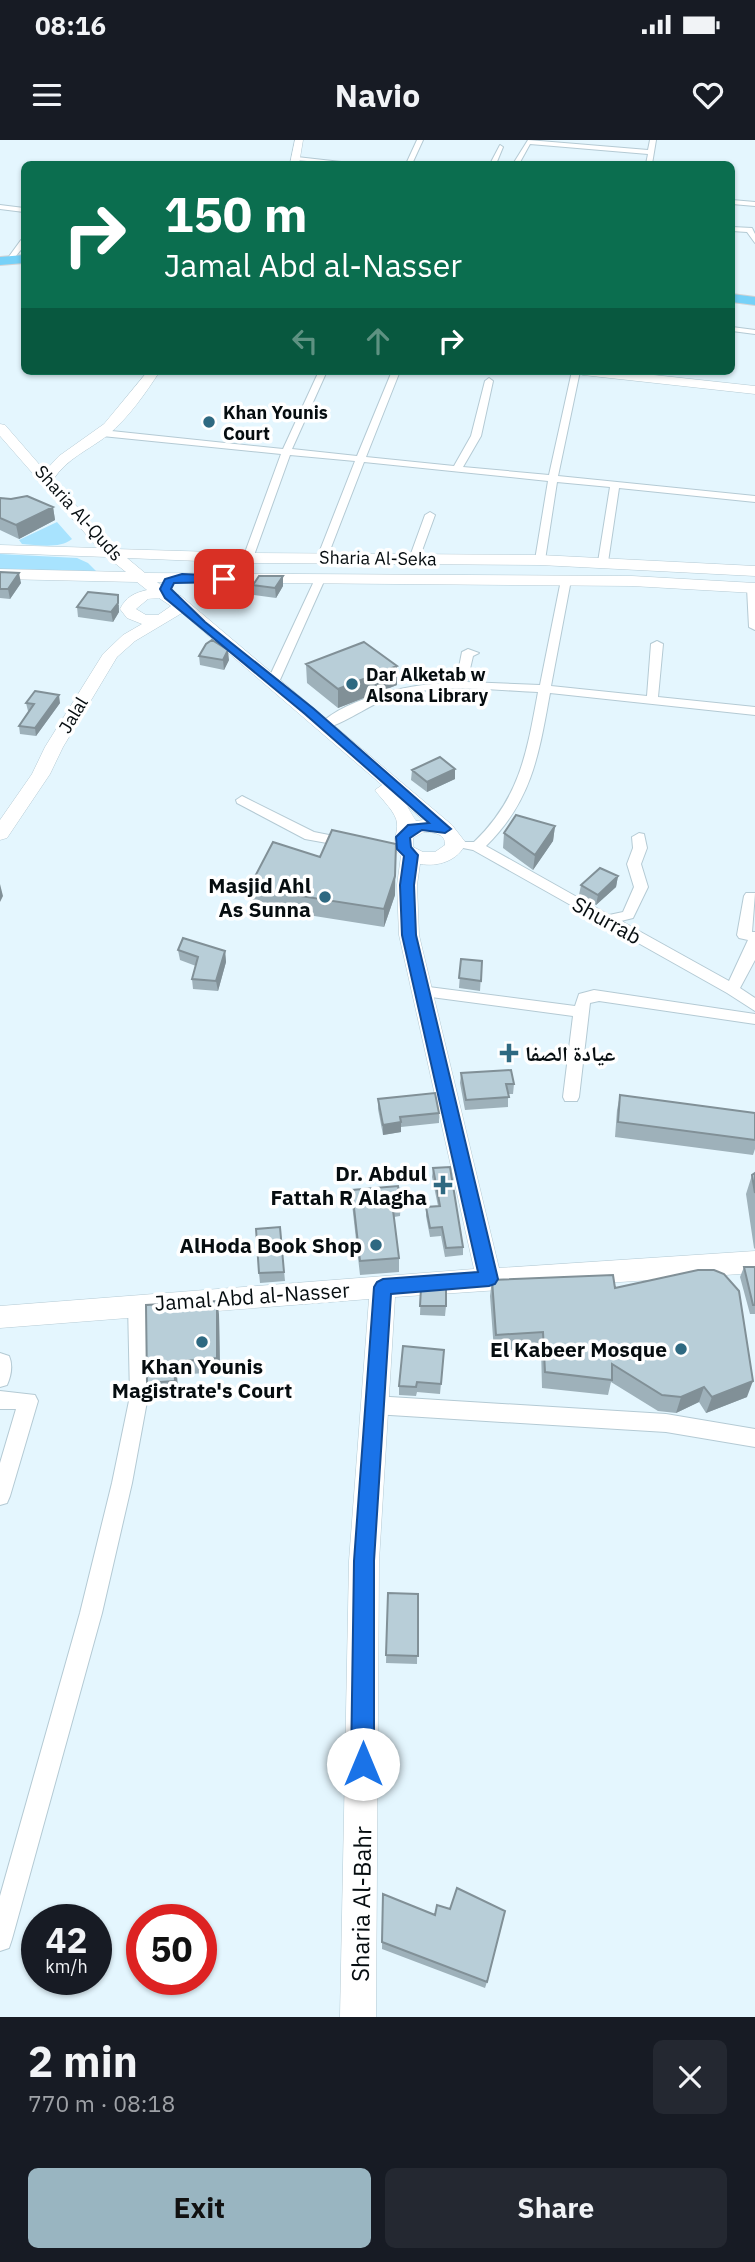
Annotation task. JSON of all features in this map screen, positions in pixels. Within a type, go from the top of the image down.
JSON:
[{"type":"highway","points":[[3,263],[21,260]]},
{"type":"highway","points":[[3,263],[21,265]]},
{"type":"highway","points":[[735,292],[755,295]]},
{"type":"highway","points":[[735,298],[755,301]]},
{"type":"main road","points":[[296,161],[299,140]]},
{"type":"main road","points":[[30,459],[69,445],[116,413],[140,375]]},
{"type":"main road","points":[[47,479],[60,461],[102,433],[132,403],[151,375]]},
{"type":"main road","points":[[623,375],[755,388]]},
{"type":"main road","points":[[646,375],[755,388]]},
{"type":"main road","name":"Sharia Al-Quds","points":[[0,428],[47,479],[102,552],[128,607]]},
{"type":"main road","name":"Sharia Al-Quds","points":[[0,450],[102,552],[140,577],[163,609]]},
{"type":"main road","name":"Sharia Al-Seka","points":[[0,549],[248,558],[540,560],[755,571]]},
{"type":"main road","name":"Sharia Al-Seka","points":[[0,574],[566,580],[690,583],[753,588]]},
{"type":"main road","points":[[163,609],[169,581],[182,578]]},
{"type":"main road","points":[[403,846],[436,859],[450,853],[450,836],[325,725],[201,624],[163,609],[133,616],[128,607],[147,594],[163,609],[203,637],[342,749],[369,773],[407,819],[403,846],[409,935],[489,1279]]},
{"type":"main road","name":"Jalal","points":[[2,827],[106,652],[128,607]]},
{"type":"main road","name":"Jalal","points":[[2,827],[41,774],[54,747],[111,654],[163,609]]},
{"type":"main road","points":[[403,846],[421,826],[450,836]]},
{"type":"main road","name":"Jamal Abd al-Nasser","points":[[0,1317],[137,1304],[755,1262]]},
{"type":"main road","name":"Sharia Al-Bahr","points":[[358,2017],[364,1561],[383,1287]]},
{"type":"street","points":[[410,161],[420,140]]},
{"type":"street","points":[[650,161],[653,140]]},
{"type":"street","points":[[518,161],[528,142],[651,152]]},
{"type":"street","points":[[494,161],[500,148]]},
{"type":"street","points":[[735,202],[755,204]]},
{"type":"street","points":[[0,206],[21,210]]},
{"type":"street","points":[[735,229],[749,230],[753,240],[741,239]]},
{"type":"street","points":[[3,263],[21,245]]},
{"type":"street","points":[[735,329],[755,332]]},
{"type":"street","points":[[248,558],[288,451],[321,375]]},
{"type":"street","points":[[322,558],[363,458],[373,421],[394,375]]},
{"type":"street","points":[[540,560],[553,479],[575,375]]},
{"type":"street","points":[[457,469],[476,436],[489,381]]},
{"type":"street","points":[[102,433],[755,499],[755,491]]},
{"type":"street","points":[[603,562],[615,484]]},
{"type":"street","points":[[414,559],[430,515]]},
{"type":"street","points":[[272,682],[320,579]]},
{"type":"street","points":[[477,847],[498,829],[512,810],[526,778],[566,580]]},
{"type":"street","points":[[753,588],[755,627]]},
{"type":"street","points":[[652,702],[657,643]]},
{"type":"street","points":[[461,685],[468,652],[473,653]]},
{"type":"street","points":[[325,725],[364,704],[399,692],[461,685],[545,689],[755,711]]},
{"type":"street","points":[[242,800],[310,836],[363,845]]},
{"type":"street","name":"Shurrab","points":[[450,836],[477,847],[732,989],[755,1006]]},
{"type":"street","points":[[607,920],[628,915],[641,887],[634,864],[640,848],[639,837]]},
{"type":"street","points":[[732,989],[746,965],[755,939],[744,935],[751,896]]},
{"type":"street","points":[[421,991],[581,1012]]},
{"type":"street","points":[[571,1097],[584,998],[593,998],[594,995],[755,1019]]},
{"type":"street","points":[[0,1939],[91,1612],[122,1483],[139,1396],[137,1304]]},
{"type":"street","points":[[0,1361],[0,1379]]},
{"type":"street","points":[[0,1401],[29,1401],[0,1496]]},
{"type":"street","points":[[374,1405],[666,1423],[755,1438]]},
{"type":"shaded area","points":[[57,522],[72,539],[48,546],[22,544],[19,540]]},
{"type":"shaded area","points":[[0,554],[77,558],[96,571],[0,570]]},
{"type":"building","points":[[27,496],[53,507],[16,525],[0,518],[0,498]]},
{"type":"building","points":[[0,572],[19,573],[8,589],[0,589]]},
{"type":"building","points":[[259,576],[283,576],[275,588],[253,585]]},
{"type":"building","points":[[88,592],[118,595],[118,603],[111,612],[77,607]]},
{"type":"building","points":[[212,640],[228,650],[223,660],[199,656],[206,644]]},
{"type":"building","points":[[364,642],[397,666],[338,689],[306,664]]},
{"type":"building","points":[[35,691],[59,695],[35,728],[19,726],[34,704],[26,703]]},
{"type":"building","points":[[440,757],[455,769],[427,782],[412,770]]},
{"type":"building","points":[[516,815],[555,826],[535,855],[504,833]]},
{"type":"building","points":[[332,830],[396,844],[395,876],[384,909],[249,888],[273,842],[320,857]]},
{"type":"building","points":[[600,868],[618,876],[598,895],[581,885]]},
{"type":"building","points":[[183,938],[225,951],[216,981],[192,979],[198,957],[178,950]]},
{"type":"building","points":[[461,959],[482,961],[481,981],[459,978]]},
{"type":"building","points":[[511,1070],[514,1084],[506,1084],[509,1097],[466,1100],[461,1073]]},
{"type":"building","points":[[435,1093],[439,1113],[400,1117],[401,1122],[383,1125],[378,1099]]},
{"type":"building","points":[[620,1095],[755,1113],[755,1140],[618,1122]]},
{"type":"building","points":[[450,1167],[463,1247],[446,1248],[442,1227],[430,1228],[426,1207],[440,1206],[433,1168]]},
{"type":"building","name":"AlHoda Book Shop","points":[[398,1186],[401,1202],[392,1202],[399,1258],[360,1261],[352,1190]]},
{"type":"building","points":[[280,1227],[284,1272],[259,1273],[256,1229]]},
{"type":"building","points":[[744,1267],[755,1267],[755,1305],[753,1305]]},
{"type":"building","points":[[698,1270],[714,1270],[724,1274],[739,1291],[753,1381],[712,1397],[704,1387],[681,1397],[662,1395],[612,1364],[612,1380],[545,1372],[543,1332],[496,1335],[492,1280],[613,1275],[615,1288]]},
{"type":"building","points":[[446,1287],[446,1306],[420,1306],[421,1288]]},
{"type":"building","points":[[217,1301],[217,1358],[174,1362],[175,1381],[147,1383],[146,1305]]},
{"type":"building","points":[[403,1346],[444,1350],[441,1384],[417,1382],[416,1387],[399,1386]]},
{"type":"building","points":[[388,1593],[418,1594],[418,1656],[386,1655]]},
{"type":"building","points":[[457,1888],[505,1911],[487,1982],[382,1942],[383,1894],[435,1915],[437,1905],[450,1909]]},
{"type":"place","name":"Khan Younis Court","points":[[209,422]]},
{"type":"place","name":"Dar Alketab w Alsona Library","points":[[352,684]]},
{"type":"place","name":"Masjid Ahl As Sunna","points":[[325,897]]},
{"type":"place","name":"عيادة الصفا","points":[[509,1053]]},
{"type":"place","name":"Dr. Abdul Fattah R Alagha","points":[[443,1185]]},
{"type":"place","name":"AlHoda Book Shop","points":[[376,1245]]},
{"type":"place","name":"Khan Younis Magistrate's Court","points":[[202,1342]]},
{"type":"place","name":"El Kabeer Mosque","points":[[681,1349]]},
{"type":"route","points":[[224,579],[182,578],[169,581],[166,589],[169,596],[175,598],[201,624],[309,711],[445,829],[438,826],[421,826],[413,828],[403,837],[404,849],[411,855],[407,885],[409,935],[489,1279],[383,1287],[364,1561],[363,1764]]}]
